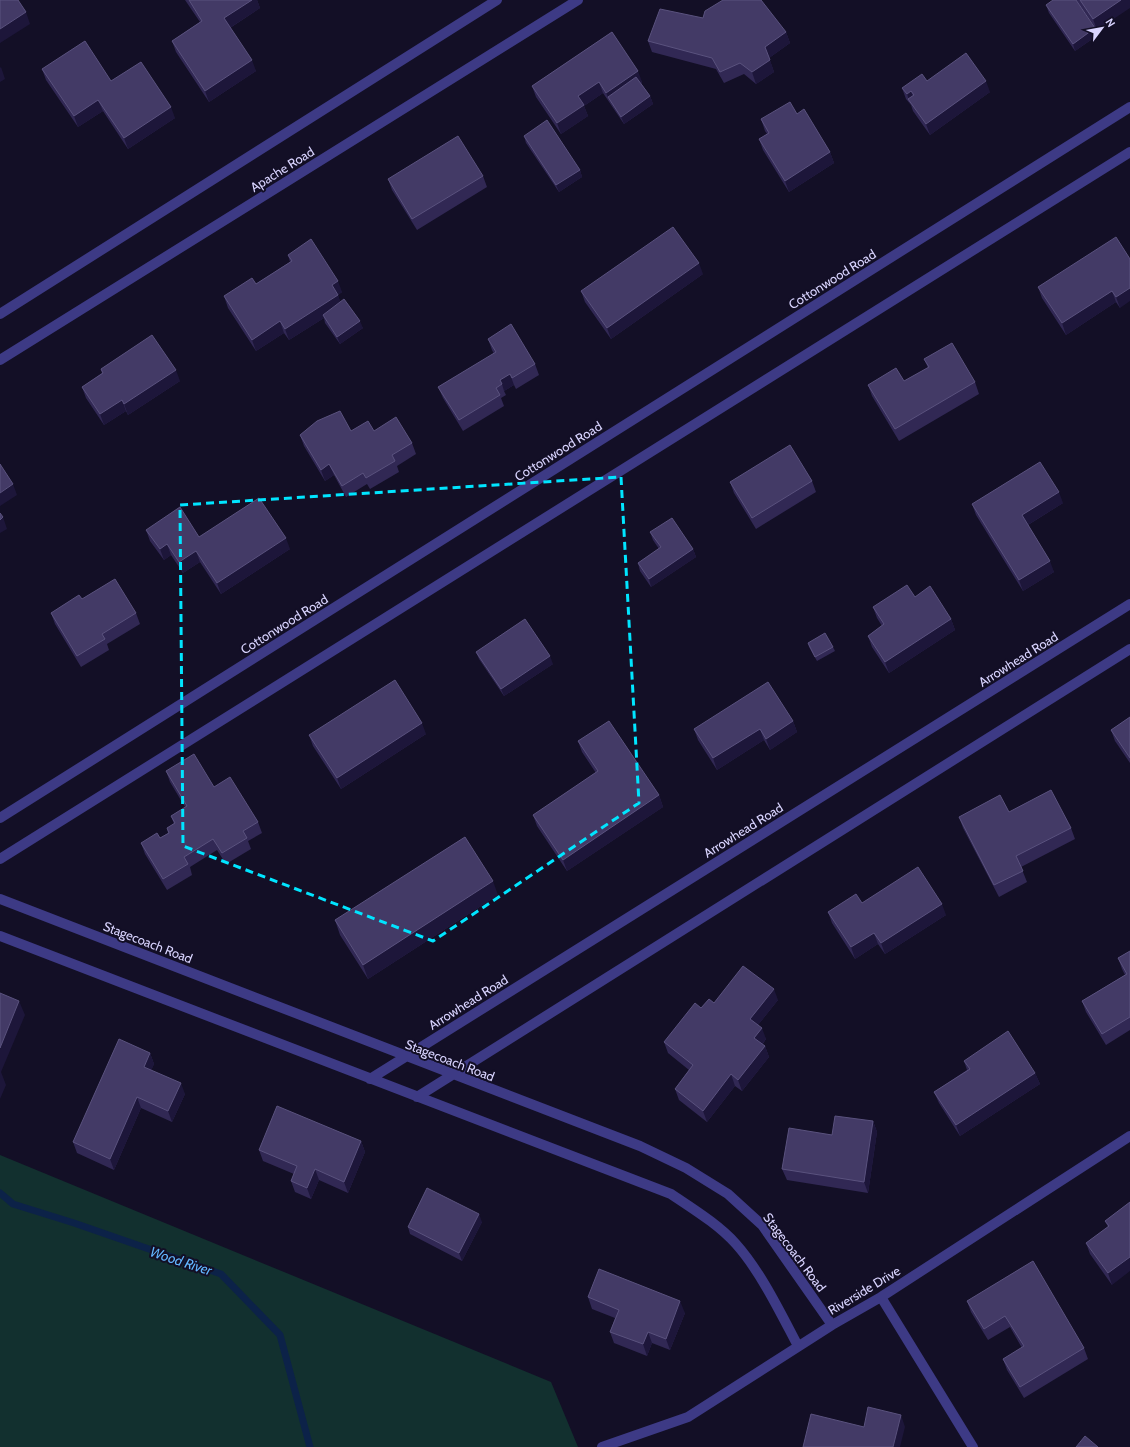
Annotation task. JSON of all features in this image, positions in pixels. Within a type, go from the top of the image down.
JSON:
[{"type":"street","points":[[0,314],[497,0]]},
{"type":"street","name":"Apache Road","points":[[0,360],[578,0]]},
{"type":"street","name":"Cottonwood Road","points":[[0,818],[1130,107]]},
{"type":"street","points":[[0,859],[1130,152]]},
{"type":"street","name":"Arrowhead Road","points":[[370,1079],[1130,604]]},
{"type":"street","points":[[417,1097],[1130,649]]},
{"type":"street","name":"Stagecoach Road","points":[[0,899],[640,1146],[686,1168],[728,1194],[762,1225],[832,1325]]},
{"type":"street","points":[[0,936],[671,1194],[707,1218],[736,1244],[768,1290],[798,1346]]},
{"type":"street","name":"Riverside Drive","points":[[602,1447],[688,1417],[798,1346],[881,1296],[1130,1136]]},
{"type":"street","points":[[881,1296],[973,1447]]},
{"type":"highlighted area","points":[[621,477],[639,803],[433,941],[183,846],[180,505]]},
{"type":"green space","points":[[0,1155],[551,1382],[578,1447],[0,1447]]},
{"type":"building","points":[[0,0],[18,0],[26,12],[0,29]]},
{"type":"building","points":[[189,0],[252,0],[224,18],[252,60],[205,91],[172,41],[202,21]]},
{"type":"building","points":[[723,0],[761,0],[786,32],[765,47],[770,60],[752,72],[740,63],[720,72],[712,58],[648,41],[660,9],[703,18],[705,11]]},
{"type":"building","points":[[1053,0],[1076,0],[1095,28],[1073,44],[1046,5]]},
{"type":"building","points":[[1080,0],[1121,0],[1093,19]]},
{"type":"building","points":[[612,32],[638,71],[606,93],[599,82],[578,96],[584,105],[557,123],[532,86]]},
{"type":"building","points":[[85,41],[111,81],[141,62],[171,107],[124,138],[98,100],[74,116],[42,69]]},
{"type":"building","points":[[966,53],[986,81],[926,124],[908,99],[914,95],[911,91],[907,94],[902,88],[922,74],[927,81]]},
{"type":"building","points":[[636,77],[650,96],[621,117],[608,97]]},
{"type":"building","points":[[790,102],[797,114],[804,109],[830,152],[785,181],[759,139],[769,133],[761,119]]},
{"type":"building","points":[[547,120],[580,170],[556,185],[524,136]]},
{"type":"building","points":[[458,136],[483,176],[412,219],[388,179]]},
{"type":"building","points":[[673,227],[699,263],[607,328],[581,291]]},
{"type":"building","points":[[1116,237],[1130,259],[1130,288],[1116,297],[1112,291],[1062,323],[1038,287]]},
{"type":"building","points":[[311,239],[338,281],[332,285],[338,295],[285,329],[280,321],[252,340],[224,296],[252,278],[256,284],[292,261],[288,255]]},
{"type":"building","points":[[344,299],[360,321],[337,337],[323,315]]},
{"type":"building","points":[[511,324],[535,364],[512,378],[510,374],[500,380],[502,384],[496,388],[500,395],[459,420],[438,387],[496,352],[488,339]]},
{"type":"building","points":[[152,335],[176,370],[124,404],[122,400],[100,414],[82,387],[103,373],[101,369]]},
{"type":"building","points":[[952,343],[975,382],[895,429],[868,385],[896,368],[904,381],[929,367],[924,359]]},
{"type":"building","points":[[340,411],[351,431],[368,421],[374,431],[396,417],[412,443],[392,455],[395,461],[366,478],[363,473],[342,486],[329,464],[321,470],[300,435],[317,421]]},
{"type":"building","points":[[790,445],[812,481],[752,518],[730,482]]},
{"type":"building","points":[[1040,462],[1059,492],[1022,515],[1050,561],[1019,580],[972,504]]},
{"type":"building","points":[[0,464],[13,484],[0,493]]},
{"type":"building","points":[[259,498],[286,538],[217,583],[196,551],[179,562],[167,544],[160,549],[146,530],[180,507],[199,537]]},
{"type":"building","points":[[0,513],[3,517],[0,520]]},
{"type":"building","points":[[672,518],[693,549],[649,579],[638,563],[661,547],[650,532]]},
{"type":"building","points":[[115,579],[136,613],[102,634],[105,639],[77,656],[51,613],[79,595],[82,599]]},
{"type":"building","points":[[907,585],[915,597],[930,586],[951,619],[885,662],[868,636],[884,624],[873,607]]},
{"type":"building","points":[[525,619],[550,656],[501,689],[476,652]]},
{"type":"building","points":[[825,633],[833,647],[815,657],[808,643]]},
{"type":"building","points":[[395,680],[422,723],[337,778],[309,735]]},
{"type":"building","points":[[768,682],[793,721],[766,739],[760,729],[713,758],[694,729]]},
{"type":"building","points":[[1130,717],[1130,758],[1111,730]]},
{"type":"building","points":[[609,721],[659,795],[563,860],[533,815],[598,771],[578,741]]},
{"type":"building","points":[[194,754],[214,787],[230,777],[258,822],[243,831],[247,838],[222,853],[213,839],[184,857],[188,864],[163,879],[141,843],[157,833],[160,838],[169,833],[167,828],[175,823],[171,816],[187,806],[166,771]]},
{"type":"building","points":[[1051,790],[1071,828],[1016,856],[1023,871],[994,885],[959,817],[1000,795],[1009,812]]},
{"type":"building","points":[[465,837],[493,881],[363,965],[335,920]]},
{"type":"building","points":[[918,867],[942,904],[881,943],[874,933],[851,947],[828,912],[856,894],[862,903]]},
{"type":"building","points":[[1130,951],[1130,1017],[1102,1034],[1082,1001],[1127,974],[1118,958]]},
{"type":"building","points":[[743,966],[774,989],[750,1019],[762,1028],[754,1038],[765,1046],[738,1080],[731,1074],[703,1111],[675,1089],[693,1065],[664,1042],[695,1003],[701,1008],[709,999],[714,1003]]},
{"type":"building","points":[[0,993],[19,1001],[0,1048]]},
{"type":"building","points":[[1008,1031],[1035,1073],[956,1125],[934,1092],[970,1069],[964,1061]]},
{"type":"building","points":[[119,1039],[150,1053],[144,1067],[181,1083],[168,1111],[137,1097],[110,1159],[73,1142]]},
{"type":"building","points":[[277,1106],[361,1141],[344,1182],[315,1169],[307,1188],[291,1181],[297,1166],[259,1150]]},
{"type":"building","points":[[835,1116],[873,1121],[864,1182],[782,1169],[789,1128],[832,1135]]},
{"type":"building","points":[[427,1188],[479,1214],[459,1253],[408,1227]]},
{"type":"building","points":[[1130,1202],[1130,1257],[1108,1273],[1086,1243],[1109,1226],[1105,1221]]},
{"type":"building","points":[[1033,1261],[1084,1348],[1020,1387],[1003,1359],[1024,1346],[1005,1316],[984,1329],[967,1301]]},
{"type":"building","points":[[599,1269],[680,1301],[666,1339],[648,1332],[643,1344],[610,1332],[619,1310],[588,1297]]},
{"type":"building","points":[[868,1407],[901,1415],[893,1447],[803,1447],[811,1414],[864,1427]]},
{"type":"building","points":[[1085,1436],[1098,1447],[1076,1447]]},
{"type":"waterway","name":"Wood River","points":[[0,1193],[13,1204],[74,1223],[221,1274],[280,1335],[310,1447]]}]
